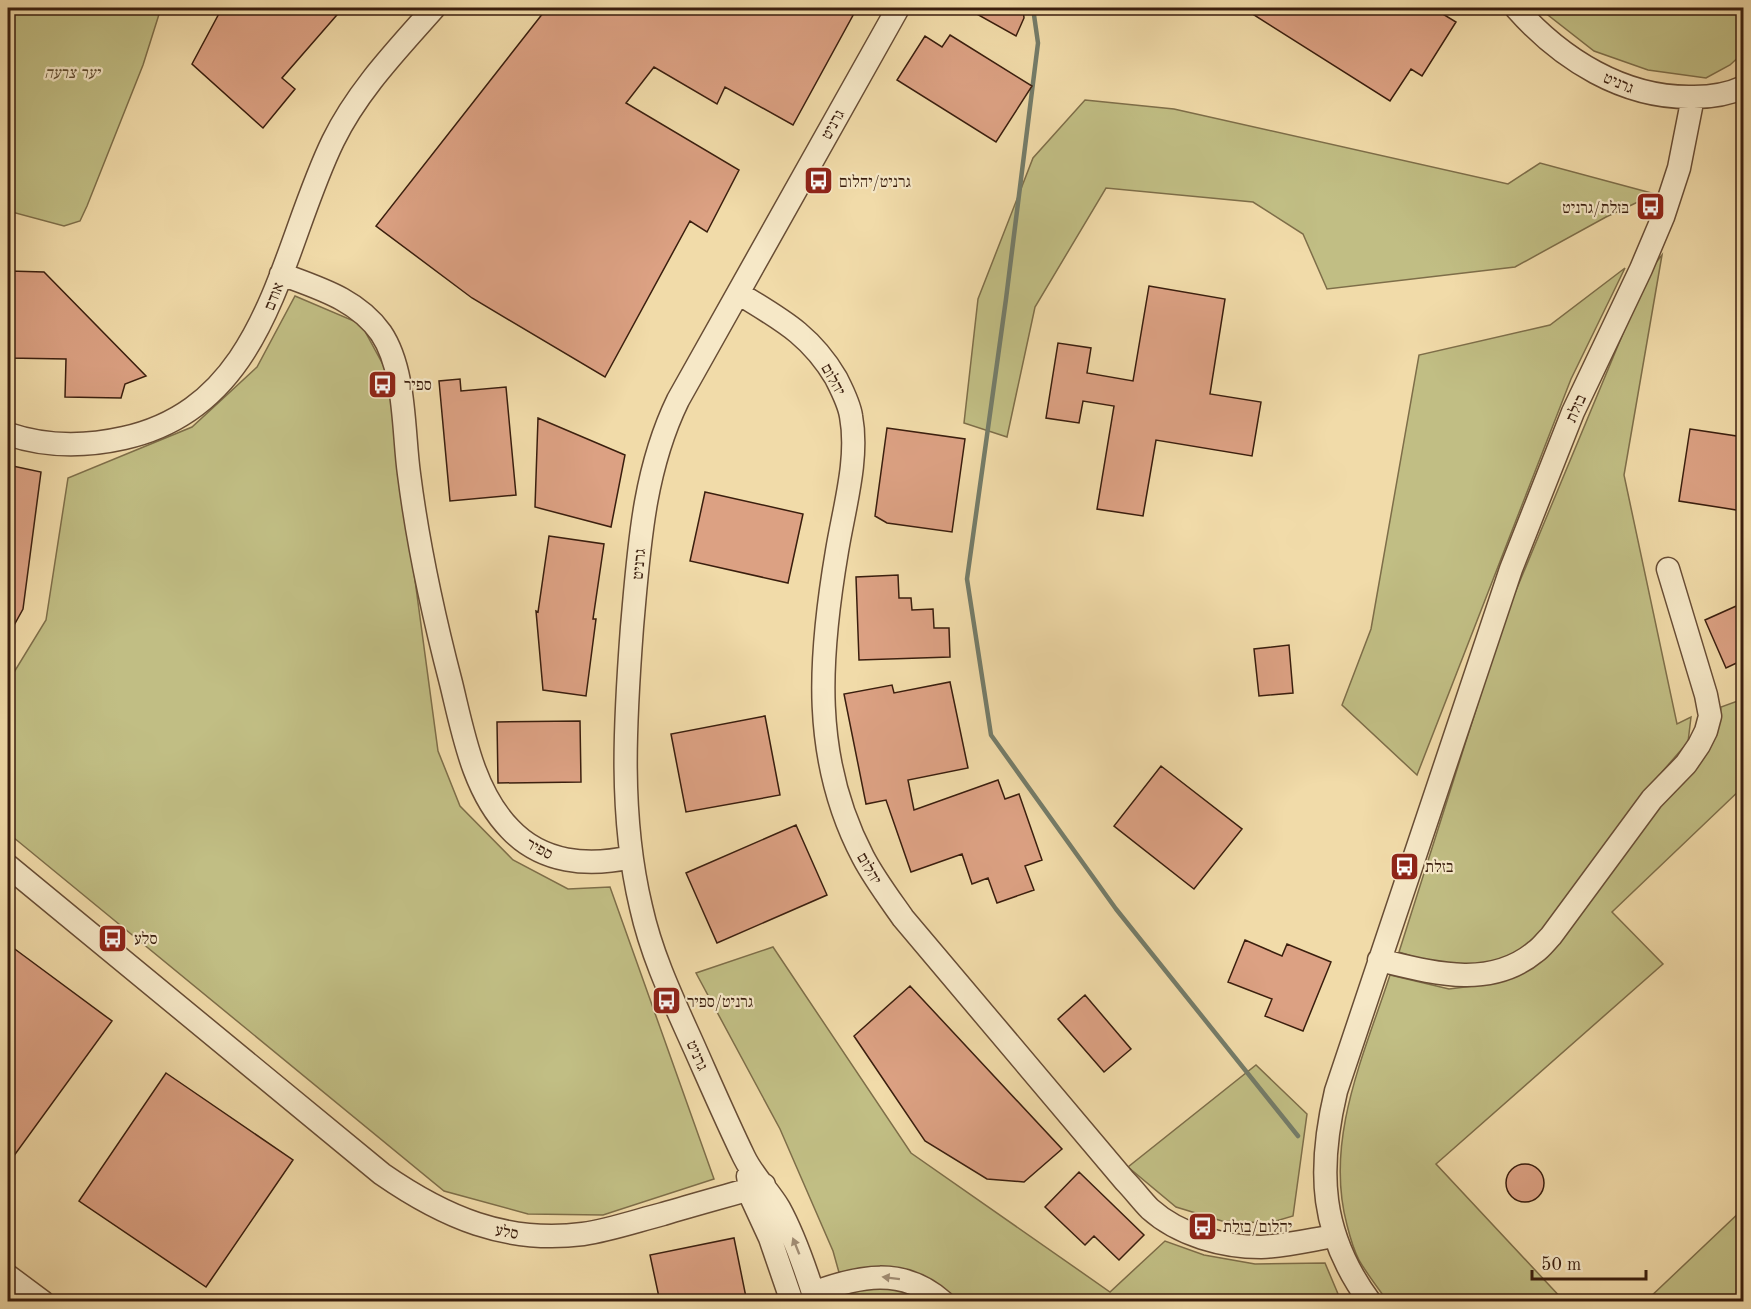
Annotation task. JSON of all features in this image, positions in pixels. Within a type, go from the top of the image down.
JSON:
[{"type":"street","name":"אודם","points":[[8,434],[25,440],[63,445],[101,444],[137,435],[171,421],[202,400],[229,374],[252,342],[270,306],[321,169],[346,117],[378,71],[434,8]]},
{"type":"street","name":"גרניט","points":[[807,1299],[657,961],[640,907],[631,857],[625,784],[626,715],[639,545],[646,498],[658,447],[671,413],[898,8]]},
{"type":"street","name":"גרניט","points":[[1516,8],[1553,44],[1582,64],[1612,81],[1643,92],[1675,98],[1707,97],[1743,87]]},
{"type":"street","name":"בזלת","points":[[1370,1302],[1345,1262],[1334,1236],[1324,1186],[1326,1138],[1342,1068],[1517,554],[1574,412],[1663,217],[1685,144],[1693,97]]},
{"type":"street","name":"ספיר","points":[[281,274],[331,293],[359,310],[382,335],[390,351],[400,395],[417,531],[436,623],[473,764],[483,790],[496,812],[525,842],[541,852],[558,858],[595,863],[631,857]]},
{"type":"street","name":"יהלום","points":[[738,293],[793,327],[812,345],[826,362],[842,390],[851,415],[853,441],[851,464],[829,597],[822,711],[826,749],[848,826],[878,882],[903,918],[1125,1182],[1151,1209],[1176,1227],[1202,1238],[1228,1243],[1261,1247],[1334,1236]]},
{"type":"street","points":[[1379,960],[1432,973],[1487,974],[1511,967],[1535,953],[1551,936],[1652,799],[1686,764],[1699,746],[1710,716],[1706,695],[1668,569]]},
{"type":"street","name":"סלע","points":[[8,866],[382,1174],[460,1219],[504,1232],[529,1235],[582,1234],[612,1228],[757,1187]]},
{"type":"street","points":[[8,1276],[43,1302]]},
{"type":"street","points":[[807,1299],[857,1279],[878,1277],[898,1278],[916,1284],[932,1292],[943,1302]]},
{"type":"green space","name":"יער צרעה","points":[[8,8],[161,8],[143,65],[87,206],[80,221],[64,226],[8,211]]},
{"type":"green space","points":[[1539,8],[1743,8],[1743,53],[1730,65],[1706,78],[1648,70],[1594,51]]},
{"type":"green space","points":[[1085,100],[1174,109],[1508,184],[1540,163],[1655,194],[1606,217],[1515,267],[1327,289],[1303,234],[1253,202],[1106,188],[1035,307],[1007,437],[964,423],[978,299],[1033,158]]},
{"type":"green space","points":[[1662,255],[1624,475],[1677,724],[1691,717],[1688,742],[1636,802],[1531,945],[1492,962],[1471,966],[1437,964],[1399,952],[1507,612],[1649,271]]},
{"type":"green space","points":[[1625,268],[1571,379],[1417,775],[1342,705],[1371,629],[1419,355],[1550,325]]},
{"type":"green space","points":[[295,296],[361,324],[387,372],[438,751],[460,806],[513,860],[568,889],[610,887],[714,1179],[603,1215],[528,1214],[444,1191],[8,833],[8,682],[46,620],[68,478],[192,427],[257,367]]},
{"type":"green space","points":[[1743,699],[1743,787],[1612,912],[1663,964],[1436,1164],[1564,1301],[1388,1302],[1362,1265],[1353,1247],[1341,1193],[1340,1161],[1350,1098],[1390,975],[1449,989],[1473,986],[1524,972],[1718,728],[1721,707]]},
{"type":"green space","points":[[773,947],[911,1153],[1110,1292],[1165,1241],[1204,1255],[1255,1264],[1325,1263],[1341,1301],[847,1301],[833,1251],[780,1129],[696,973]]},
{"type":"green space","points":[[1256,1065],[1307,1114],[1293,1216],[1269,1223],[1222,1221],[1176,1207],[1128,1167]]},
{"type":"green space","points":[[1743,1209],[1743,1301],[1646,1301]]},
{"type":"building","points":[[222,8],[343,8],[282,78],[295,89],[263,128],[192,64]]},
{"type":"building","points":[[547,8],[857,8],[793,125],[725,87],[717,104],[654,67],[626,103],[739,170],[707,232],[690,221],[605,377],[472,298],[376,226]]},
{"type":"building","points":[[966,8],[1023,8],[1024,18],[1016,36]]},
{"type":"building","points":[[1243,8],[1433,8],[1456,22],[1422,76],[1411,69],[1390,101]]},
{"type":"building","points":[[950,35],[1032,86],[996,142],[897,80],[925,36],[942,47]]},
{"type":"building","points":[[9,271],[44,272],[146,376],[125,384],[121,398],[65,397],[66,359],[8,358]]},
{"type":"building","points":[[1149,286],[1225,299],[1210,394],[1261,402],[1252,456],[1156,440],[1143,516],[1097,509],[1114,406],[1083,401],[1079,423],[1046,418],[1058,343],[1091,348],[1087,373],[1133,381]]},
{"type":"building","points":[[460,379],[461,391],[506,387],[516,495],[450,501],[439,381]]},
{"type":"building","points":[[538,418],[625,455],[611,527],[535,507]]},
{"type":"building","points":[[887,428],[965,439],[952,532],[887,523],[875,516]]},
{"type":"building","points":[[1690,429],[1743,437],[1743,511],[1679,501]]},
{"type":"building","points":[[8,465],[41,472],[23,609],[8,636]]},
{"type":"building","points":[[705,492],[803,514],[788,583],[690,561]]},
{"type":"building","points":[[549,536],[604,544],[593,619],[596,619],[586,696],[543,690],[536,611],[538,612]]},
{"type":"building","points":[[898,575],[899,598],[911,598],[912,610],[933,609],[934,628],[949,628],[950,657],[859,660],[856,577]]},
{"type":"building","points":[[1743,603],[1743,660],[1726,668],[1705,620]]},
{"type":"building","points":[[1289,645],[1293,693],[1259,696],[1254,649]]},
{"type":"building","points":[[950,682],[968,768],[908,780],[914,810],[998,780],[1005,799],[1019,794],[1042,860],[1025,866],[1034,890],[997,903],[988,878],[972,884],[962,854],[911,872],[886,800],[866,804],[844,694],[892,685],[894,693]]},
{"type":"building","points":[[765,716],[780,795],[686,812],[671,734]]},
{"type":"building","points":[[580,721],[581,782],[498,783],[497,722]]},
{"type":"building","points":[[1161,766],[1242,829],[1194,889],[1114,826]]},
{"type":"building","points":[[796,825],[827,895],[717,943],[686,873]]},
{"type":"building","points":[[1245,940],[1282,956],[1287,944],[1331,962],[1303,1031],[1265,1016],[1272,999],[1228,982]]},
{"type":"building","points":[[8,944],[112,1021],[8,1164]]},
{"type":"building","points":[[910,986],[1062,1149],[1024,1182],[987,1179],[925,1141],[854,1036]]},
{"type":"building","points":[[1085,995],[1131,1049],[1104,1072],[1058,1019]]},
{"type":"building","points":[[166,1073],[293,1160],[206,1287],[79,1201]]},
{"type":"building","points":[[1525,1164],[1539,1169],[1544,1183],[1539,1197],[1525,1202],[1511,1197],[1506,1183],[1511,1169]]},
{"type":"building","points":[[1079,1172],[1144,1235],[1119,1260],[1094,1236],[1085,1245],[1045,1207]]},
{"type":"building","points":[[734,1238],[747,1302],[660,1302],[650,1255]]},
{"type":"waterway","points":[[1033,8],[1038,43],[1006,299],[967,579],[991,735],[1116,909],[1298,1136]]},
{"type":"place","name":"גרניט/יהלום","points":[[818,181]]},
{"type":"place","name":"בזלת/גרניט","points":[[1650,207]]},
{"type":"place","name":"ספיר","points":[[383,384]]},
{"type":"place","name":"בזלת","points":[[1404,866]]},
{"type":"place","name":"סלע","points":[[113,938]]},
{"type":"place","name":"גרניט/ספיר","points":[[666,1001]]},
{"type":"place","name":"יהלום/בזלת","points":[[1202,1226]]}]
